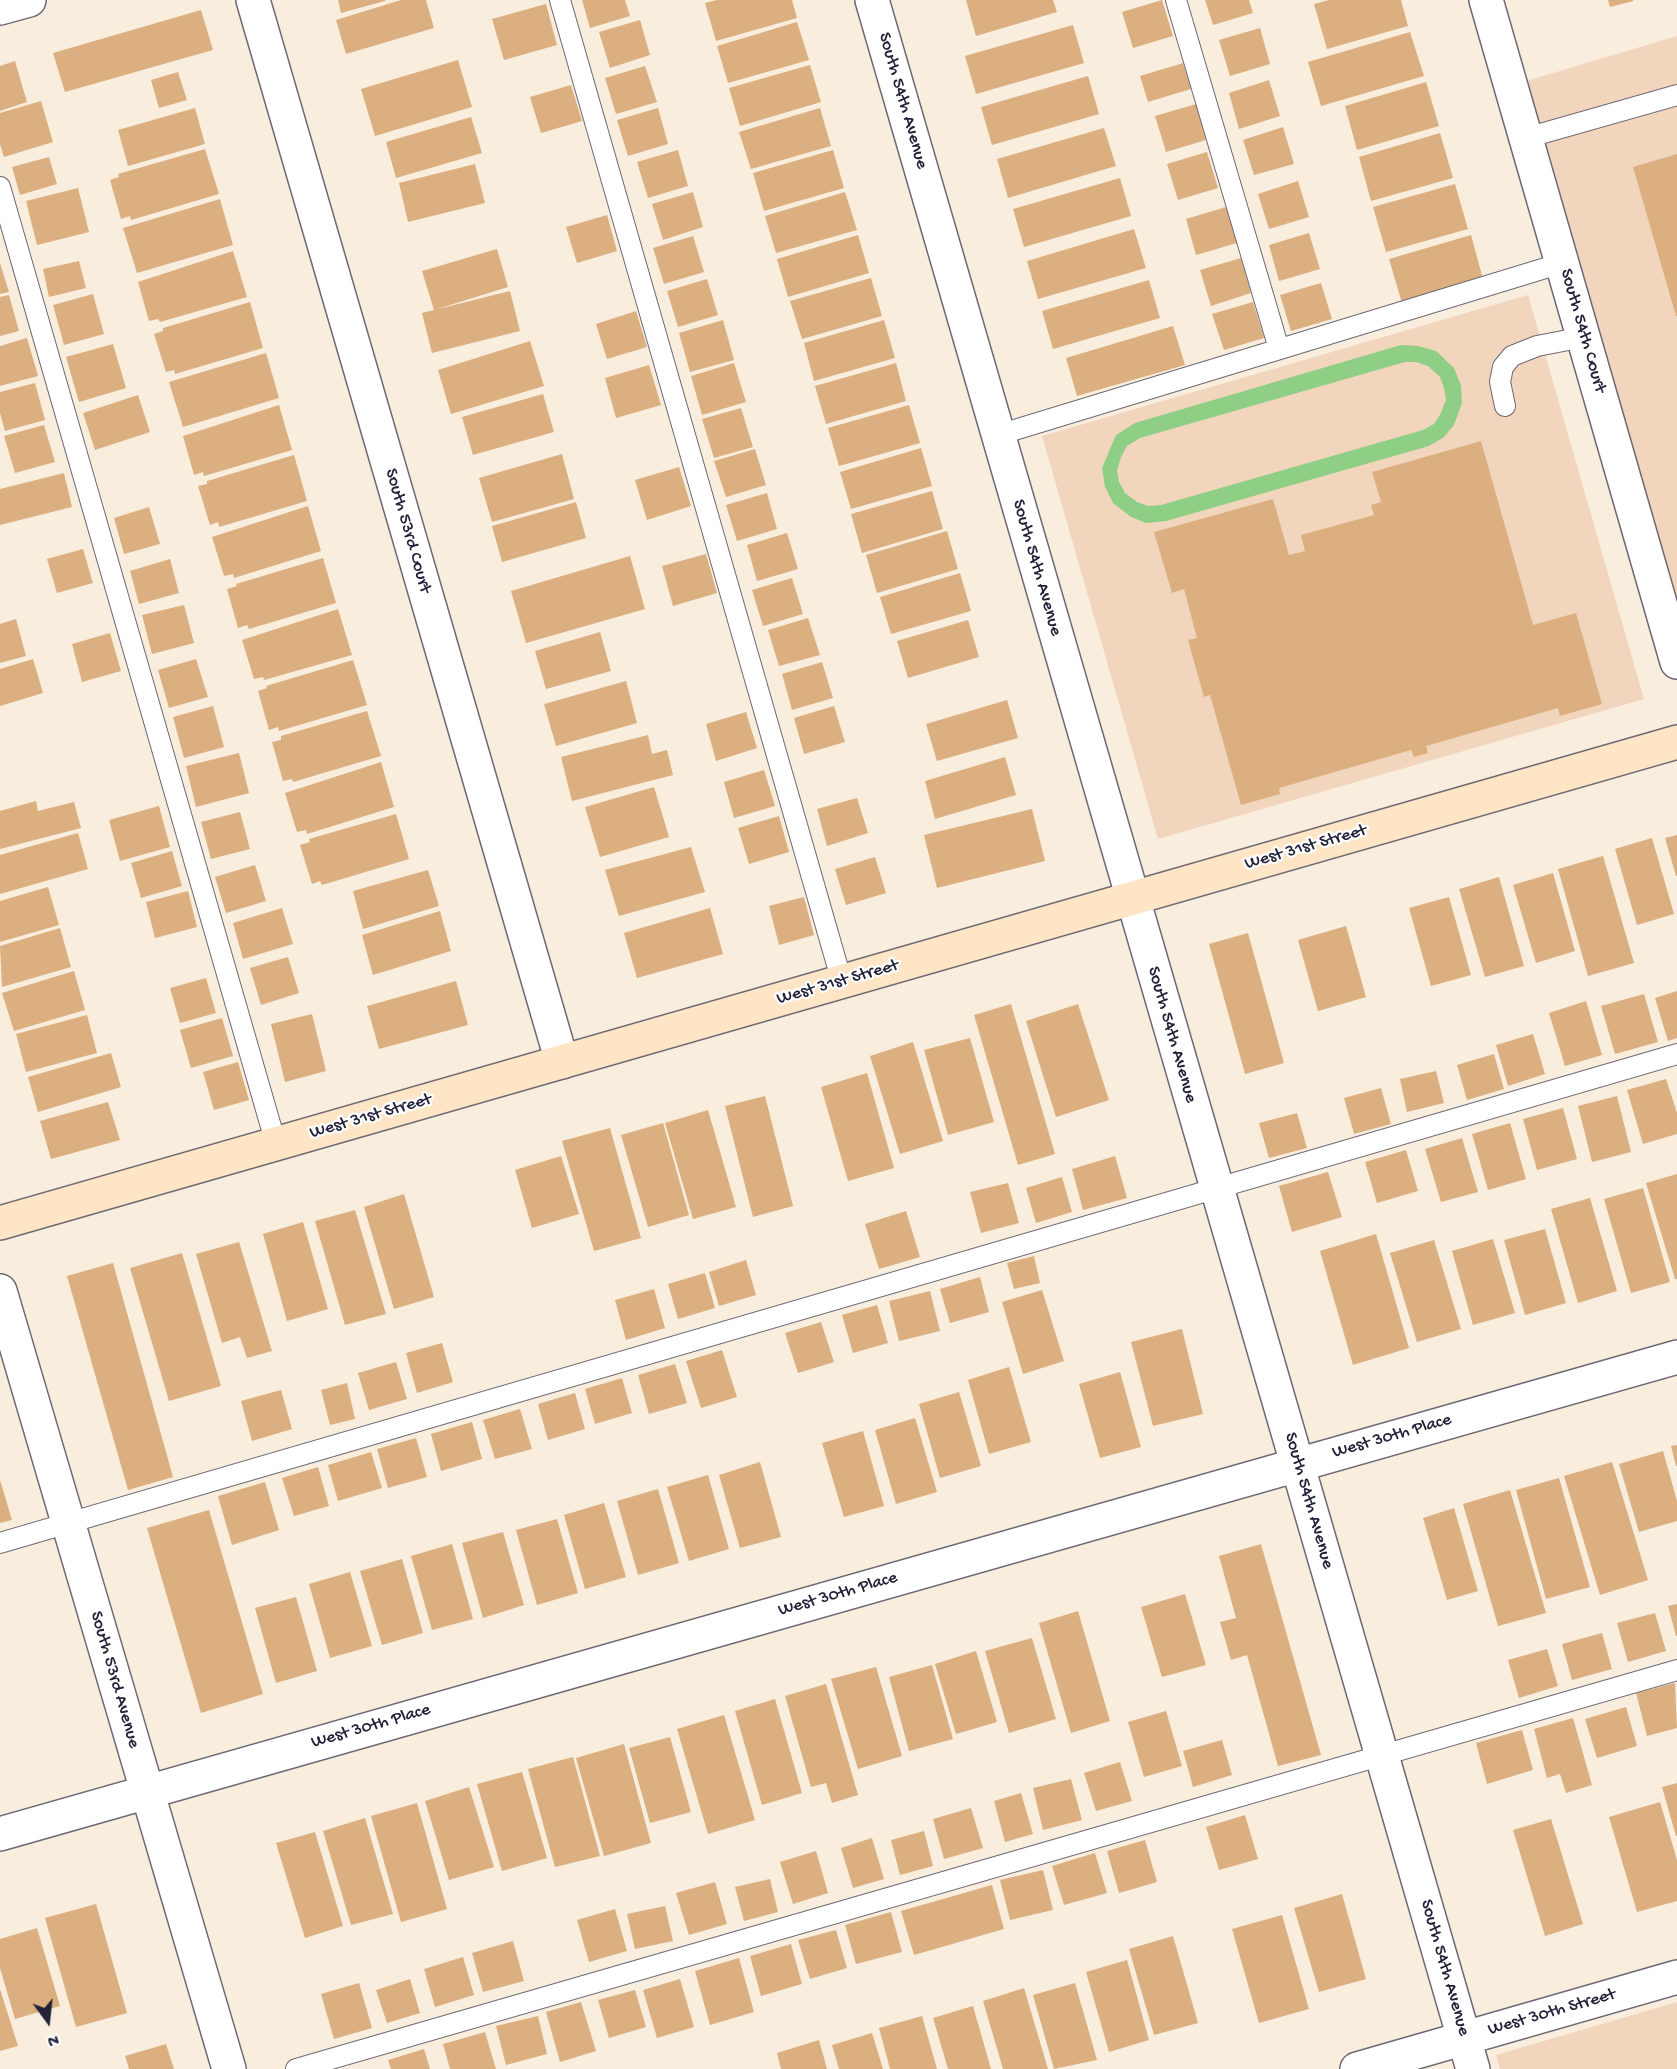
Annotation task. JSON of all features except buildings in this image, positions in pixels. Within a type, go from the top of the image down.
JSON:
[{"type":"main road","name":"West 31st Street","points":[[0,1223],[1677,742]]},
{"type":"street","points":[[0,8],[29,0]]},
{"type":"street","name":"South 53rd Court","points":[[253,0],[562,1062]]},
{"type":"street","name":"South 54th Avenue","points":[[872,0],[1131,898],[1469,2054]]},
{"type":"street","name":"South 54th Court","points":[[1486,0],[1677,662]]},
{"type":"street","name":"South 53rd Avenue","points":[[0,1291],[229,2069]]},
{"type":"street","name":"West 30th Place","points":[[0,1834],[1677,1357]]},
{"type":"street","name":"West 30th Street","points":[[1357,2069],[1469,2054],[1677,1977]]},
{"type":"lane","points":[[560,0],[842,982]]},
{"type":"lane","points":[[1176,0],[1279,349]]},
{"type":"lane","points":[[1526,138],[1677,95]]},
{"type":"lane","points":[[0,187],[276,1144]]},
{"type":"lane","points":[[998,435],[1562,263]]},
{"type":"lane","points":[[1505,406],[1500,382],[1503,367],[1512,356],[1537,346],[1584,337]]},
{"type":"lane","points":[[0,1543],[1677,1054]]},
{"type":"lane","points":[[296,2069],[1677,1670]]},
{"type":"shaded area","points":[[1677,36],[1677,614],[1523,82]]},
{"type":"shaded area","points":[[1528,295],[1644,699],[1158,839],[1042,436]]},
{"type":"shaded area","points":[[1677,2002],[1677,2069],[1500,2069],[1496,2055]]},
{"type":"green space","points":[[1401,345],[1418,346],[1436,351],[1454,368],[1461,385],[1462,403],[1454,425],[1444,437],[1429,446],[1166,521],[1146,523],[1131,517],[1113,503],[1105,487],[1102,468],[1116,435],[1135,423]],"holes":[[[1405,362],[1416,362],[1428,366],[1440,377],[1446,400],[1434,424],[1423,430],[1161,505],[1148,506],[1137,502],[1125,493],[1119,482],[1117,470],[1121,457],[1127,446],[1140,438]]]}]
